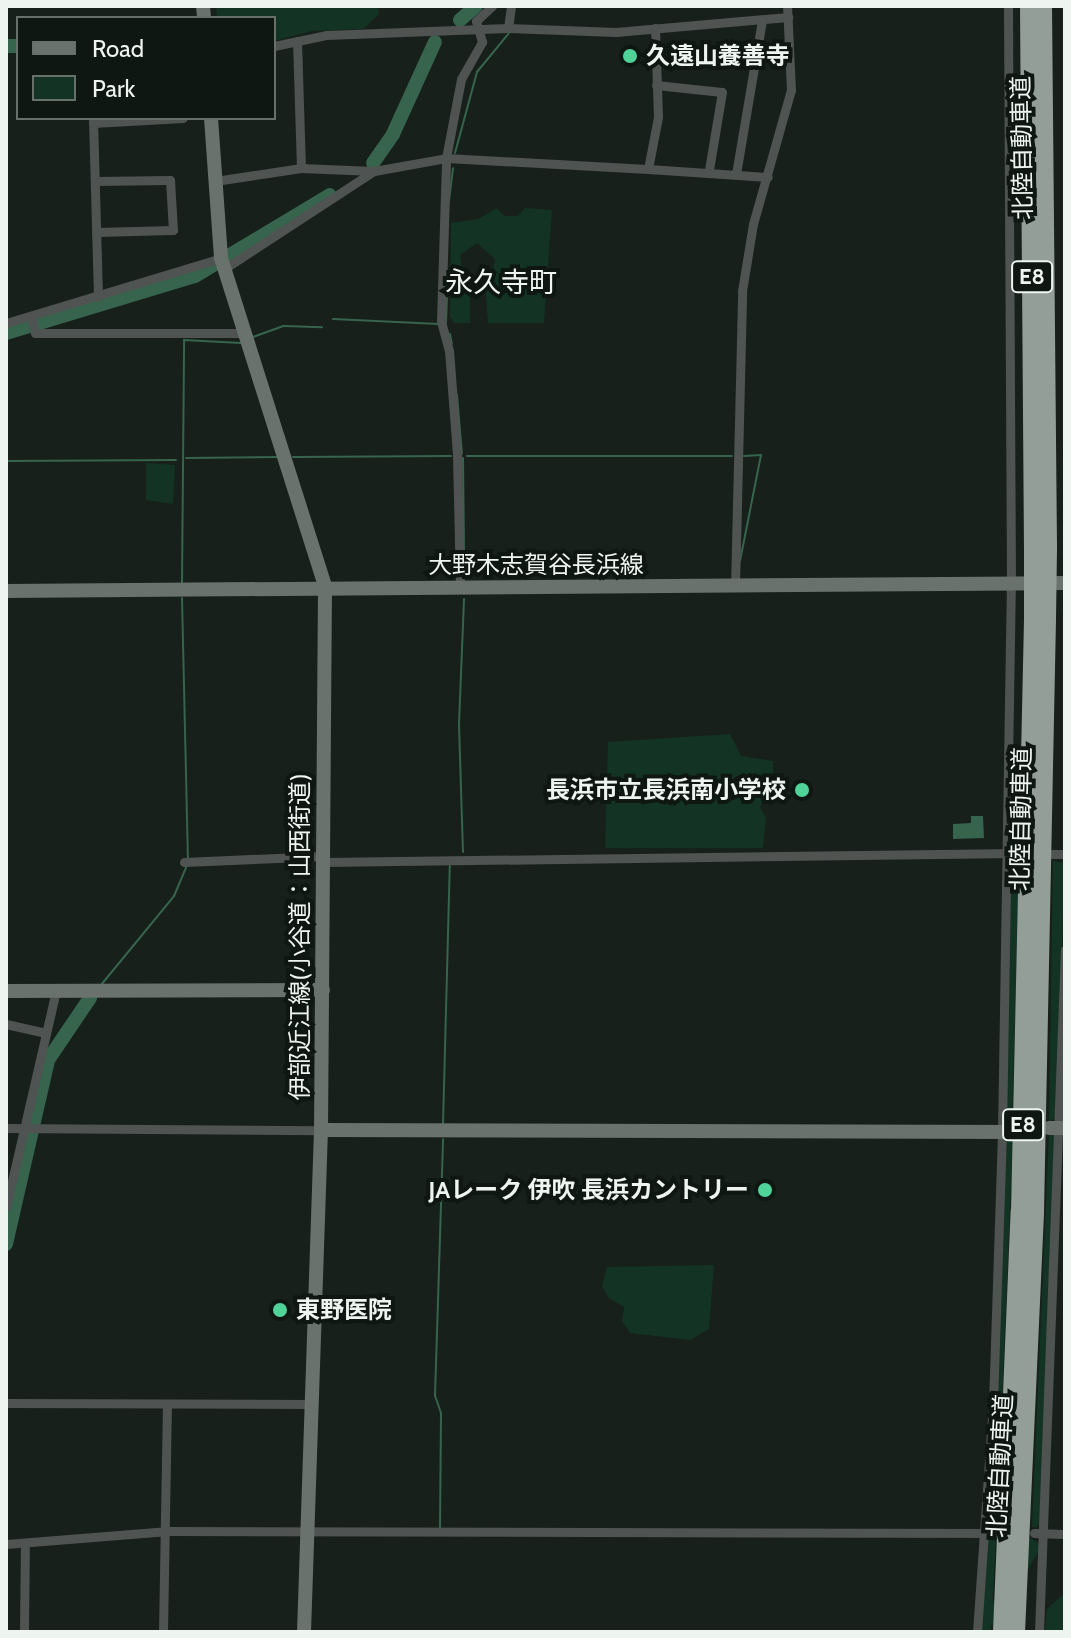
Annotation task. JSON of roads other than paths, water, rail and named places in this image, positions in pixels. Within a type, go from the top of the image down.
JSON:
[{"type":"highway","name":"北陸自動車道","points":[[1029,6],[1040,547]]},
{"type":"highway","name":"北陸自動車道","points":[[1016,1632],[1037,1137],[1043,6]]},
{"type":"highway","name":"北陸自動車道","points":[[1002,1632],[1020,1227],[1040,619]]},
{"type":"main road","name":"伊部近江線(小谷道：山西街道)","points":[[211,120],[223,265],[325,586],[321,1130],[304,1632]]},
{"type":"main road","name":"大野木志賀谷長浜線","points":[[6,591],[325,586],[1065,583]]},
{"type":"main road","points":[[6,991],[323,990]]},
{"type":"main road","points":[[321,1130],[1009,1132]]},
{"type":"street","points":[[460,587],[457,454],[449,351],[441,323],[446,158],[455,102],[482,42],[476,21],[492,6]]},
{"type":"street","points":[[508,28],[511,6]]},
{"type":"street","points":[[977,1632],[987,1533],[1009,1132],[1006,853],[1011,583],[1008,6]]},
{"type":"street","points":[[276,46],[326,35],[508,28],[572,34],[762,20],[788,11],[791,90],[753,224],[742,291],[735,586]]},
{"type":"street","points":[[736,174],[762,20]]},
{"type":"street","points":[[648,169],[658,117],[655,28]]},
{"type":"street","points":[[297,41],[301,168]]},
{"type":"street","points":[[656,85],[722,92],[709,170]]},
{"type":"street","points":[[93,120],[98,297]]},
{"type":"street","points":[[215,181],[301,168],[374,171],[446,158],[709,170],[768,177]]},
{"type":"street","points":[[6,323],[223,265],[374,171]]},
{"type":"street","points":[[95,181],[170,180],[173,230],[96,232]]},
{"type":"street","points":[[31,316],[35,333],[246,339]]},
{"type":"street","points":[[189,862],[1021,853]]},
{"type":"street","points":[[1052,854],[1065,854]]},
{"type":"street","points":[[1039,1632],[1039,1534],[1065,949]]},
{"type":"street","points":[[7,1201],[30,1129],[56,991]]},
{"type":"street","points":[[6,1024],[46,1033]]},
{"type":"street","points":[[6,1128],[321,1130]]},
{"type":"street","points":[[6,1403],[167,1406],[311,1404]]},
{"type":"street","points":[[163,1632],[167,1406]]},
{"type":"street","points":[[6,1544],[164,1531],[307,1535],[987,1533]]},
{"type":"street","points":[[1039,1534],[1065,1534]]},
{"type":"street","points":[[24,1632],[25,1543]]},
{"type":"waterway","points":[[460,20],[476,6]]},
{"type":"waterway","points":[[455,153],[477,72],[509,33]]},
{"type":"waterway","points":[[373,163],[393,134],[435,42]]},
{"type":"waterway","points":[[6,46],[16,46]]},
{"type":"waterway","points":[[449,201],[453,168]]},
{"type":"waterway","points":[[6,333],[195,276],[330,195]]},
{"type":"waterway","points":[[446,323],[447,287]]},
{"type":"waterway","points":[[333,319],[439,324]]},
{"type":"waterway","points":[[253,337],[284,326],[322,327]]},
{"type":"waterway","points":[[450,334],[452,344]]},
{"type":"waterway","points":[[182,583],[184,340],[241,343]]},
{"type":"waterway","points":[[457,395],[462,454]]},
{"type":"waterway","points":[[740,561],[761,455],[744,456]]},
{"type":"waterway","points":[[293,457],[451,456]]},
{"type":"waterway","points":[[467,456],[732,456]]},
{"type":"waterway","points":[[186,458],[280,457]]},
{"type":"waterway","points":[[463,458],[464,553]]},
{"type":"waterway","points":[[6,461],[176,460]]},
{"type":"waterway","points":[[182,598],[188,859]]},
{"type":"waterway","points":[[463,852],[459,724],[464,599]]},
{"type":"waterway","points":[[101,985],[174,896],[187,865]]},
{"type":"waterway","points":[[443,1125],[450,866]]},
{"type":"waterway","points":[[6,1244],[48,1060],[90,998]]},
{"type":"waterway","points":[[440,1529],[441,1413],[435,1396],[443,1139]]},
{"type":"place","name":"久遠山養善寺","points":[[630,56]]},
{"type":"place","name":"長浜市立長浜南小学校","points":[[802,790]]},
{"type":"place","name":"JAレーク 伊吹 長浜カントリー","points":[[765,1190]]},
{"type":"place","name":"東野医院","points":[[280,1310]]},
{"type":"district","name":"永久寺町","points":[[501,282]]}]
